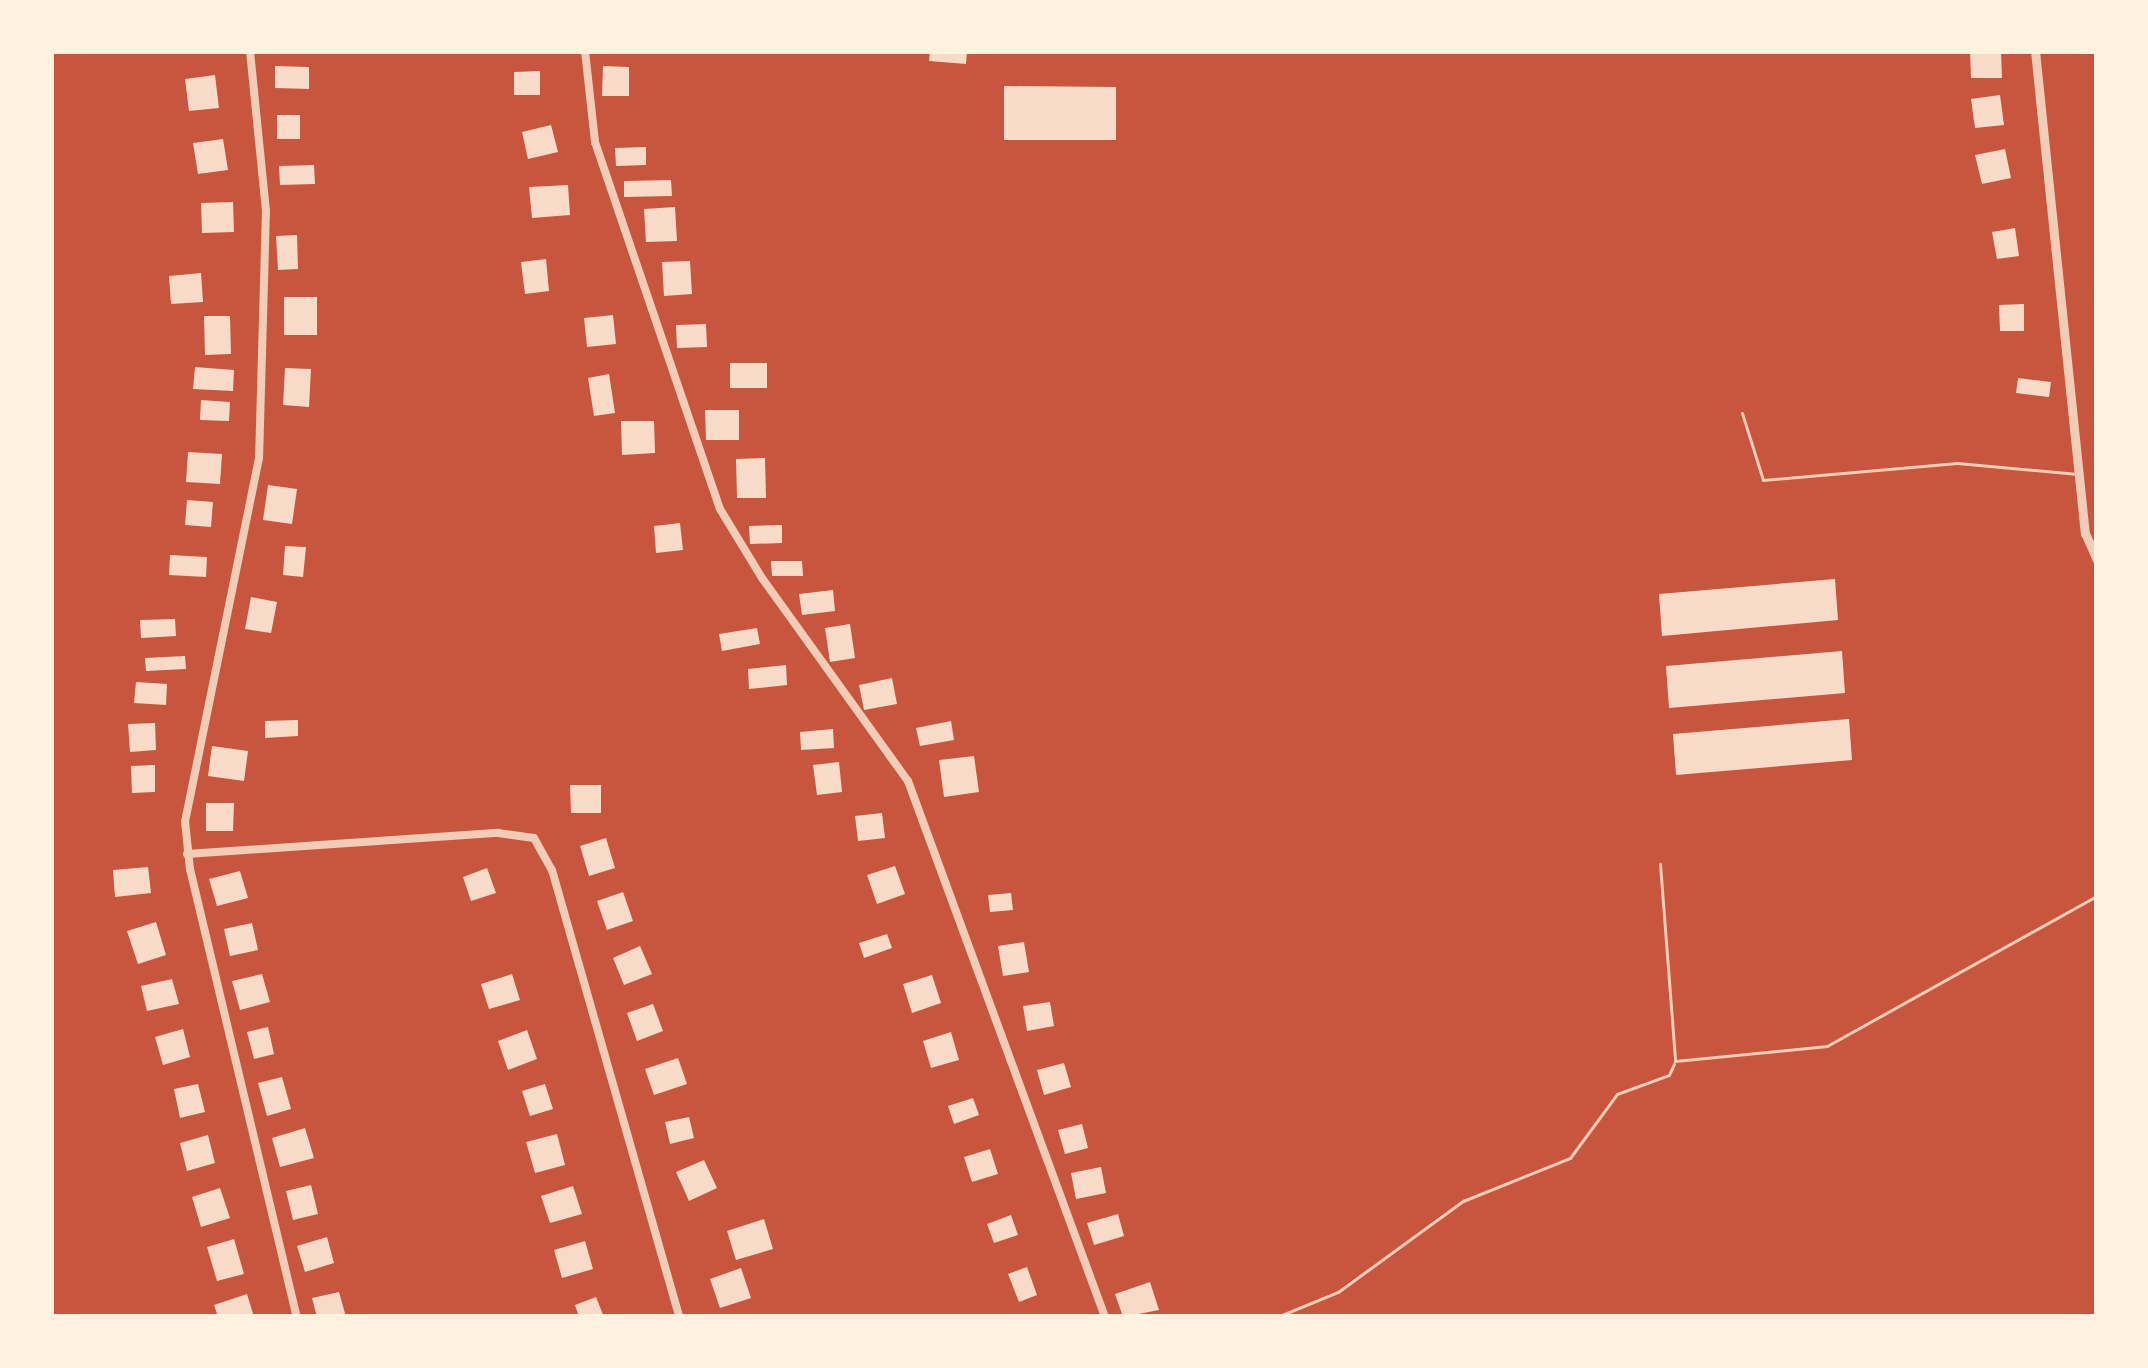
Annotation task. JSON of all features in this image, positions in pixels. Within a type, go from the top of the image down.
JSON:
[{"type":"street","points":[[250,51],[266,210],[259,458],[219,672],[191,777],[187,854],[297,1317]]},
{"type":"street","points":[[585,51],[596,142],[720,509],[762,578],[908,781],[1106,1317]]},
{"type":"street","points":[[2035,51],[2085,533],[2097,560]]},
{"type":"street","points":[[187,854],[498,832],[534,838],[552,870],[679,1317]]},
{"type":"lane","points":[[1742,413],[1763,480],[1957,463],[2079,474]]},
{"type":"lane","points":[[1276,1317],[1338,1292],[1463,1201],[1570,1158],[1617,1094],[1670,1075],[1675,1061],[1660,863]]},
{"type":"lane","points":[[1675,1061],[1827,1046],[2097,896]]},
{"type":"building","points":[[930,51],[967,51],[966,64],[929,61]]},
{"type":"building","points":[[1970,51],[2001,51],[2002,78],[1971,78]]},
{"type":"building","points":[[275,66],[309,67],[309,89],[275,88]]},
{"type":"building","points":[[603,66],[629,67],[629,96],[602,96]]},
{"type":"building","points":[[540,71],[540,95],[514,95],[514,72]]},
{"type":"building","points":[[215,75],[219,108],[189,111],[185,79]]},
{"type":"building","points":[[1004,86],[1116,87],[1116,140],[1004,140]]},
{"type":"building","points":[[2000,95],[2004,125],[1975,128],[1971,99]]},
{"type":"building","points":[[277,115],[300,115],[300,139],[277,139]]},
{"type":"building","points":[[551,125],[558,152],[528,159],[522,132]]},
{"type":"building","points":[[223,139],[228,170],[198,174],[193,143]]},
{"type":"building","points":[[646,147],[646,165],[616,166],[615,148]]},
{"type":"building","points":[[2005,149],[2011,178],[1982,184],[1975,155]]},
{"type":"building","points":[[314,165],[315,184],[280,185],[279,166]]},
{"type":"building","points":[[671,180],[672,196],[624,197],[624,181]]},
{"type":"building","points":[[568,185],[570,215],[532,218],[529,187]]},
{"type":"building","points":[[233,202],[234,232],[202,233],[201,203]]},
{"type":"building","points":[[675,207],[677,241],[646,242],[644,209]]},
{"type":"building","points":[[2015,228],[2019,256],[1997,259],[1992,232]]},
{"type":"building","points":[[297,235],[298,269],[278,270],[276,236]]},
{"type":"building","points":[[546,259],[549,291],[525,294],[521,262]]},
{"type":"building","points":[[690,261],[692,294],[664,296],[662,262]]},
{"type":"building","points":[[201,273],[203,302],[171,304],[169,276]]},
{"type":"building","points":[[284,297],[317,297],[317,335],[284,335]]},
{"type":"building","points":[[2024,304],[2024,331],[2000,331],[1999,305]]},
{"type":"building","points":[[613,315],[616,344],[587,347],[584,318]]},
{"type":"building","points":[[204,316],[230,316],[231,354],[205,355]]},
{"type":"building","points":[[706,324],[707,347],[677,348],[676,325]]},
{"type":"building","points":[[730,363],[767,363],[767,388],[730,388]]},
{"type":"building","points":[[195,367],[234,370],[233,391],[193,389]]},
{"type":"building","points":[[285,368],[311,369],[309,407],[283,405]]},
{"type":"building","points":[[609,374],[615,413],[594,416],[588,378]]},
{"type":"building","points":[[2018,378],[2051,382],[2049,397],[2016,393]]},
{"type":"building","points":[[201,400],[230,402],[229,421],[200,420]]},
{"type":"building","points":[[705,410],[739,410],[739,440],[706,440]]},
{"type":"building","points":[[621,421],[654,421],[655,453],[622,455]]},
{"type":"building","points":[[188,452],[222,454],[220,484],[186,482]]},
{"type":"building","points":[[765,458],[766,498],[737,498],[736,459]]},
{"type":"building","points":[[268,485],[297,489],[292,524],[263,520]]},
{"type":"building","points":[[187,500],[213,502],[211,527],[185,525]]},
{"type":"building","points":[[680,523],[683,550],[656,553],[654,526]]},
{"type":"building","points":[[782,525],[782,543],[750,544],[749,526]]},
{"type":"building","points":[[285,546],[306,547],[303,577],[283,575]]},
{"type":"building","points":[[170,555],[207,557],[206,577],[169,575]]},
{"type":"building","points":[[771,561],[802,561],[803,576],[772,576]]},
{"type":"building","points":[[1835,579],[1838,620],[1662,636],[1659,594]]},
{"type":"building","points":[[833,590],[835,611],[802,615],[799,594]]},
{"type":"building","points":[[251,597],[277,602],[271,633],[245,629]]},
{"type":"building","points":[[175,619],[176,636],[141,638],[140,620]]},
{"type":"building","points":[[850,624],[855,658],[830,662],[825,628]]},
{"type":"building","points":[[757,628],[760,644],[722,651],[719,634]]},
{"type":"building","points":[[1842,651],[1845,693],[1669,708],[1666,666]]},
{"type":"building","points":[[185,656],[186,669],[146,671],[145,658]]},
{"type":"building","points":[[786,665],[787,685],[749,689],[748,669]]},
{"type":"building","points":[[892,678],[897,704],[864,710],[859,685]]},
{"type":"building","points":[[136,682],[167,684],[166,705],[134,703]]},
{"type":"building","points":[[1849,719],[1852,760],[1676,775],[1673,734]]},
{"type":"building","points":[[298,720],[298,736],[265,738],[265,721]]},
{"type":"building","points":[[951,721],[954,740],[920,746],[916,728]]},
{"type":"building","points":[[155,723],[156,750],[130,752],[128,724]]},
{"type":"building","points":[[833,729],[834,748],[801,750],[800,732]]},
{"type":"building","points":[[212,746],[248,751],[244,781],[208,776]]},
{"type":"building","points":[[974,756],[979,792],[944,797],[939,760]]},
{"type":"building","points":[[839,762],[842,792],[817,795],[813,765]]},
{"type":"building","points":[[155,765],[155,792],[132,793],[131,766]]},
{"type":"building","points":[[570,785],[601,785],[601,813],[571,813]]},
{"type":"building","points":[[206,803],[234,803],[233,831],[206,831]]},
{"type":"building","points":[[882,813],[885,838],[858,841],[855,816]]},
{"type":"building","points":[[606,838],[615,868],[589,876],[580,846]]},
{"type":"building","points":[[895,866],[905,894],[877,904],[867,875]]},
{"type":"building","points":[[148,867],[151,893],[115,897],[113,870]]},
{"type":"building","points":[[487,868],[496,893],[471,901],[463,877]]},
{"type":"building","points":[[240,871],[248,898],[217,906],[209,879]]},
{"type":"building","points":[[623,892],[633,921],[607,930],[597,901]]},
{"type":"building","points":[[1011,893],[1013,910],[990,912],[988,895]]},
{"type":"building","points":[[156,922],[166,955],[138,964],[127,931]]},
{"type":"building","points":[[252,923],[258,950],[230,956],[224,929]]},
{"type":"building","points":[[887,934],[892,948],[864,958],[859,943]]},
{"type":"building","points":[[1024,942],[1029,972],[1003,976],[998,946]]},
{"type":"building","points":[[640,946],[652,974],[624,985],[613,958]]},
{"type":"building","points":[[262,974],[270,1002],[240,1010],[232,981]]},
{"type":"building","points":[[512,974],[520,1000],[489,1009],[481,984]]},
{"type":"building","points":[[932,975],[941,1003],[912,1013],[903,984]]},
{"type":"building","points":[[172,979],[179,1004],[147,1011],[141,986]]},
{"type":"building","points":[[1050,1002],[1054,1026],[1027,1031],[1023,1006]]},
{"type":"building","points":[[653,1004],[663,1031],[637,1041],[627,1013]]},
{"type":"building","points":[[268,1027],[274,1054],[254,1059],[247,1032]]},
{"type":"building","points":[[183,1029],[190,1057],[163,1065],[155,1037]]},
{"type":"building","points":[[527,1030],[537,1059],[508,1070],[498,1041]]},
{"type":"building","points":[[951,1032],[959,1060],[931,1068],[923,1041]]},
{"type":"building","points":[[678,1058],[687,1084],[654,1095],[645,1069]]},
{"type":"building","points":[[1064,1063],[1071,1087],[1044,1095],[1037,1070]]},
{"type":"building","points":[[282,1077],[291,1109],[267,1116],[258,1083]]},
{"type":"building","points":[[198,1084],[205,1112],[180,1118],[174,1089]]},
{"type":"building","points":[[545,1084],[553,1109],[530,1116],[522,1091]]},
{"type":"building","points":[[973,1098],[979,1115],[954,1124],[948,1106]]},
{"type":"building","points":[[689,1117],[694,1138],[670,1144],[665,1122]]},
{"type":"building","points":[[1082,1124],[1088,1148],[1065,1154],[1058,1130]]},
{"type":"building","points":[[305,1128],[314,1158],[280,1167],[272,1138]]},
{"type":"building","points":[[557,1134],[565,1165],[535,1173],[526,1142]]},
{"type":"building","points":[[208,1135],[215,1163],[187,1171],[180,1143]]},
{"type":"building","points":[[990,1149],[998,1174],[972,1182],[964,1157]]},
{"type":"building","points":[[704,1160],[717,1188],[689,1201],[676,1172]]},
{"type":"building","points":[[1101,1167],[1106,1193],[1076,1199],[1071,1173]]},
{"type":"building","points":[[311,1185],[318,1214],[293,1220],[286,1191]]},
{"type":"building","points":[[573,1186],[582,1214],[550,1223],[541,1196]]},
{"type":"building","points":[[220,1188],[230,1218],[201,1227],[192,1197]]},
{"type":"building","points":[[1118,1214],[1124,1236],[1094,1245],[1087,1223]]},
{"type":"building","points":[[1011,1215],[1018,1235],[994,1243],[987,1224]]},
{"type":"building","points":[[764,1219],[773,1249],[736,1260],[727,1231]]},
{"type":"building","points":[[327,1237],[334,1263],[305,1272],[297,1246]]},
{"type":"building","points":[[234,1239],[244,1274],[217,1281],[207,1247]]},
{"type":"building","points":[[585,1241],[593,1269],[562,1278],[554,1250]]},
{"type":"building","points":[[1027,1267],[1037,1295],[1019,1302],[1008,1274]]},
{"type":"building","points":[[741,1268],[751,1298],[720,1308],[710,1279]]},
{"type":"building","points":[[1150,1282],[1159,1310],[1123,1317],[1115,1294]]},
{"type":"building","points":[[339,1292],[346,1317],[317,1317],[312,1298]]},
{"type":"building","points":[[247,1294],[254,1317],[218,1317],[214,1305]]},
{"type":"building","points":[[596,1297],[604,1317],[579,1317],[575,1305]]}]
